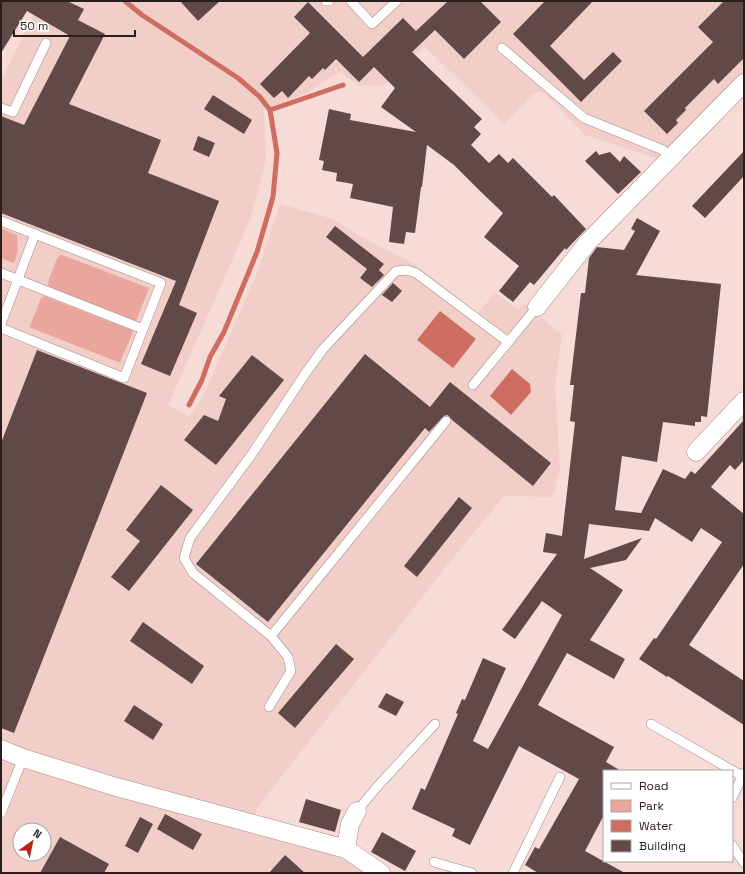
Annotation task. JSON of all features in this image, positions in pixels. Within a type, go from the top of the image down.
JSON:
[{"type":"street","points":[[537,307],[588,242],[668,152],[744,83]]},
{"type":"street","points":[[696,452],[744,401]]},
{"type":"street","points":[[1,749],[22,758],[113,786],[346,849],[381,873]]},
{"type":"street","points":[[346,849],[350,824],[357,811]]},
{"type":"lane","points":[[351,1],[372,24],[397,1]]},
{"type":"lane","points":[[1,108],[13,112],[46,43]]},
{"type":"lane","points":[[502,48],[584,118],[668,152]]},
{"type":"lane","points":[[1,221],[161,283],[124,378],[1,328]]},
{"type":"lane","points":[[1,324],[35,234]]},
{"type":"lane","points":[[269,707],[291,671],[288,657],[271,636],[193,573],[184,558],[190,538],[252,454],[323,349],[396,271],[407,270],[416,273],[508,342]]},
{"type":"lane","points":[[1,273],[143,329]]},
{"type":"lane","points":[[473,385],[537,307]]},
{"type":"lane","points":[[271,636],[446,421]]},
{"type":"lane","points":[[357,811],[376,788],[435,724]]},
{"type":"lane","points":[[651,724],[743,775],[733,796]]},
{"type":"lane","points":[[1,813],[22,758]]},
{"type":"lane","points":[[513,873],[560,777]]},
{"type":"lane","points":[[733,847],[744,864]]},
{"type":"lane","points":[[434,862],[472,873]]},
{"type":"shaded area","points":[[40,1],[744,1],[744,72],[672,143],[659,159],[585,135],[543,92],[539,91],[533,94],[504,124],[424,46],[385,85],[360,86],[339,72],[305,94],[264,110],[266,160],[250,220],[168,405],[189,417],[203,396],[256,276],[280,204],[333,219],[367,240],[415,264],[478,313],[495,293],[518,309],[525,303],[562,335],[555,384],[560,468],[552,497],[504,496],[449,563],[257,808],[250,833],[333,855],[365,870],[368,873],[1,873],[1,81]]},
{"type":"green space","points":[[1,228],[17,235],[18,251],[14,263],[1,258]]},
{"type":"green space","points":[[60,255],[149,288],[136,321],[50,288],[48,282],[57,258]]},
{"type":"green space","points":[[44,296],[131,330],[133,332],[120,362],[31,328],[30,326],[41,298]]},
{"type":"water","points":[[440,311],[476,339],[453,368],[417,340]]},
{"type":"water","points":[[512,369],[530,384],[531,392],[511,415],[490,396]]},
{"type":"building","points":[[1,1],[67,1],[84,9],[78,20],[105,34],[69,104],[161,140],[148,173],[219,201],[179,305],[197,313],[170,376],[141,364],[176,281],[1,213],[1,116],[24,125],[70,36],[27,11],[1,53]]},
{"type":"building","points":[[180,1],[220,1],[198,21]]},
{"type":"building","points":[[448,1],[480,1],[501,22],[464,59],[435,30],[412,52],[482,119],[474,127],[481,134],[471,145],[489,163],[499,154],[508,163],[513,158],[552,197],[554,195],[586,229],[566,250],[565,248],[534,285],[530,282],[513,302],[499,291],[519,266],[484,237],[503,213],[454,165],[427,145],[415,233],[406,232],[404,244],[389,242],[393,207],[350,198],[353,184],[336,181],[337,173],[322,170],[324,161],[319,160],[329,109],[351,114],[350,120],[416,132],[381,107],[395,88],[374,67],[359,82],[336,59],[325,70],[323,68],[312,79],[309,76],[288,98],[282,91],[274,98],[260,84],[310,33],[294,17],[308,2],[363,57],[403,18],[416,31]]},
{"type":"building","points":[[545,1],[593,1],[550,46],[584,80],[613,52],[622,61],[581,102],[513,34]]},
{"type":"building","points":[[724,1],[744,1],[744,58],[718,84],[714,79],[685,108],[686,110],[676,120],[678,123],[667,134],[644,111],[713,42],[698,27]]},
{"type":"building","points":[[213,95],[252,120],[244,134],[204,109]]},
{"type":"building","points":[[198,136],[215,143],[209,157],[193,150]]},
{"type":"building","points":[[596,151],[599,155],[610,152],[620,162],[624,156],[641,172],[618,194],[585,161]]},
{"type":"building","points":[[744,151],[744,176],[705,218],[692,206]]},
{"type":"building","points":[[637,218],[660,231],[636,275],[721,284],[707,417],[701,416],[701,422],[695,422],[695,426],[663,422],[657,462],[622,456],[615,510],[641,513],[663,469],[685,479],[691,471],[695,474],[744,420],[744,460],[735,470],[730,465],[711,487],[744,514],[744,564],[689,645],[744,681],[744,725],[639,659],[654,638],[656,639],[722,542],[701,528],[692,542],[655,518],[649,531],[589,524],[584,559],[642,538],[626,560],[590,568],[623,590],[590,640],[625,659],[614,679],[567,653],[538,705],[614,747],[606,762],[619,770],[603,770],[603,817],[585,851],[625,873],[538,873],[525,865],[535,847],[539,849],[579,779],[519,746],[470,845],[452,836],[455,829],[412,809],[421,788],[425,790],[458,714],[456,713],[462,699],[465,700],[483,658],[506,668],[473,741],[488,749],[562,615],[542,601],[515,639],[502,630],[557,554],[543,552],[546,533],[562,536],[575,422],[570,421],[574,385],[570,385],[581,293],[585,293],[589,258],[597,247],[624,250],[635,231],[631,229]]},
{"type":"building","points":[[335,226],[384,264],[379,270],[384,275],[372,287],[360,278],[367,269],[326,237]]},
{"type":"building","points":[[393,283],[402,291],[392,302],[382,295]]},
{"type":"building","points":[[37,350],[147,393],[14,733],[1,728],[1,443]]},
{"type":"building","points":[[365,354],[430,407],[450,382],[551,463],[533,486],[449,416],[444,416],[429,432],[425,428],[268,622],[196,564]]},
{"type":"building","points":[[252,355],[284,380],[216,465],[184,440],[204,415],[218,421],[226,399],[219,396]]},
{"type":"building","points":[[161,485],[193,510],[129,591],[111,577],[140,541],[126,530]]},
{"type":"building","points":[[459,497],[472,508],[417,577],[404,566]]},
{"type":"building","points":[[143,622],[204,666],[192,684],[130,641]]},
{"type":"building","points":[[336,644],[354,659],[295,728],[278,713]]},
{"type":"building","points":[[386,693],[404,702],[396,716],[378,707]]},
{"type":"building","points":[[134,705],[163,724],[153,740],[124,721]]},
{"type":"building","points":[[306,799],[341,810],[335,832],[299,822]]},
{"type":"building","points":[[165,814],[202,834],[193,850],[157,829]]},
{"type":"building","points":[[140,817],[153,824],[138,853],[125,846]]},
{"type":"building","points":[[382,832],[416,851],[405,871],[371,852]]},
{"type":"building","points":[[60,837],[109,864],[104,873],[40,873],[46,862],[52,862],[52,851]]},
{"type":"building","points":[[285,855],[305,873],[269,873]]},
{"type":"waterway","points":[[125,1],[142,15],[238,78],[260,97],[270,110],[277,153],[273,197],[257,252],[224,332],[210,357],[202,380],[189,405]]},
{"type":"waterway","points":[[270,110],[343,85]]}]
